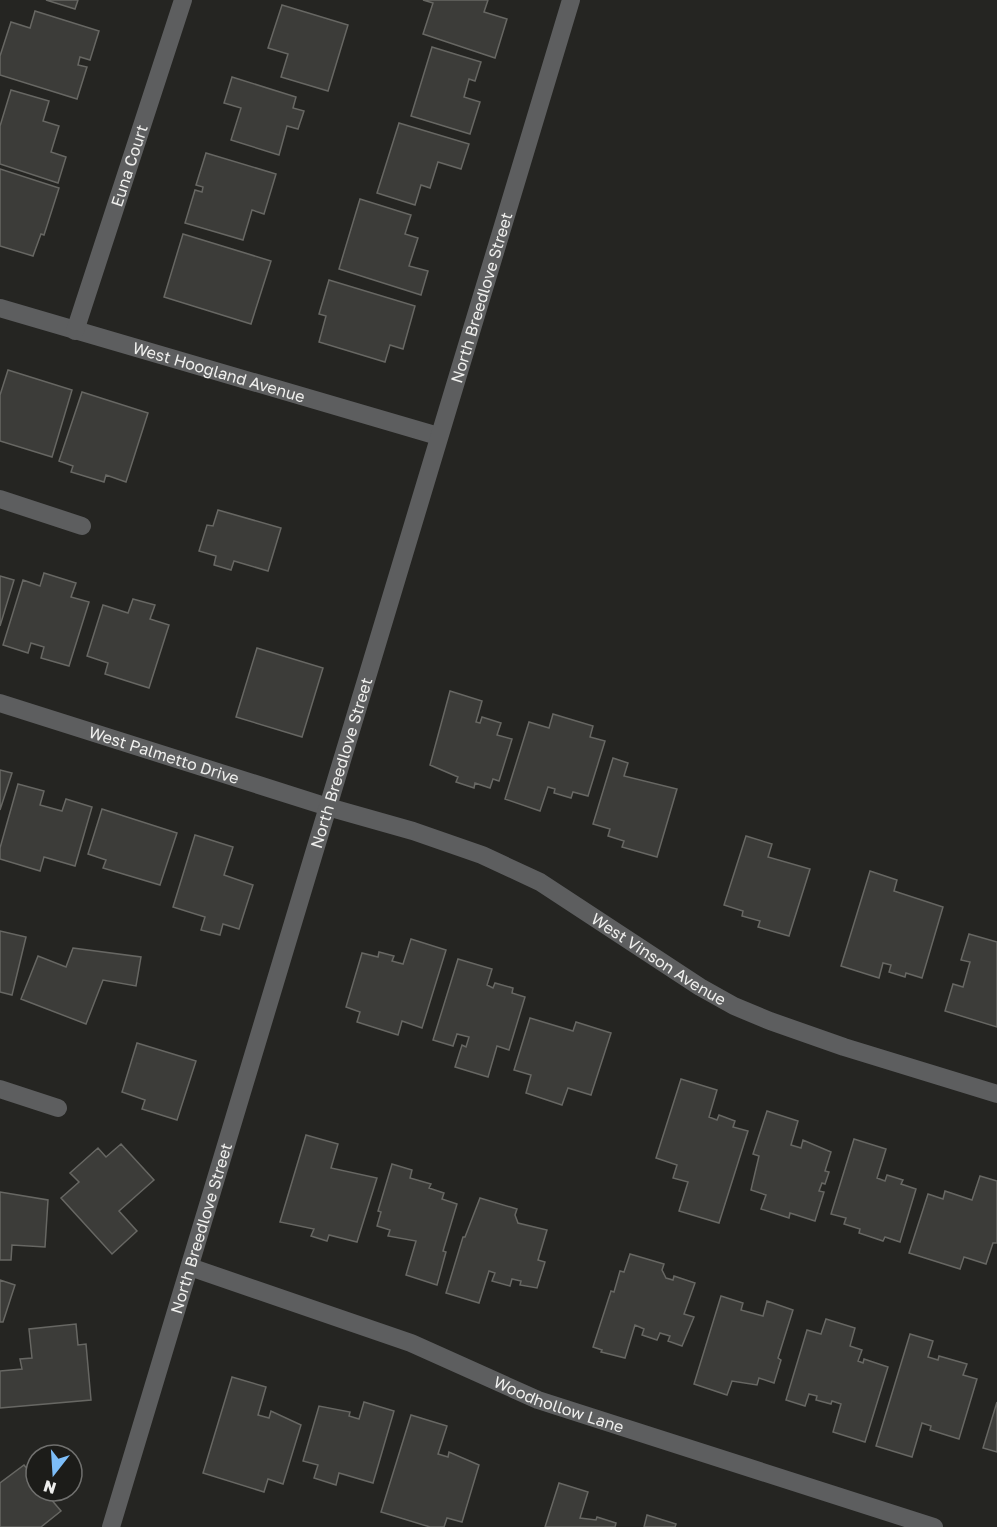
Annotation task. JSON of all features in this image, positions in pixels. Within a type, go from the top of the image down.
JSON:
[{"type":"street","name":"Euna Court","points":[[75,331],[183,0]]},
{"type":"street","name":"North Breedlove Street","points":[[111,1527],[571,0]]},
{"type":"street","name":"West Hoogland Avenue","points":[[0,308],[438,436]]},
{"type":"street","points":[[0,500],[82,526]]},
{"type":"street","name":"West Palmetto Drive","points":[[0,703],[328,807]]},
{"type":"street","name":"West Vinson Avenue","points":[[328,807],[413,831],[511,867],[603,921],[700,987],[770,1022],[997,1094]]},
{"type":"street","points":[[0,1089],[58,1108]]},
{"type":"street","name":"Woodhollow Lane","points":[[190,1267],[411,1343],[538,1400],[934,1527]]},
{"type":"building","points":[[46,0],[78,0],[75,9]]},
{"type":"building","points":[[423,0],[488,0],[484,12],[507,19],[495,58],[423,34],[433,3]]},
{"type":"building","points":[[282,5],[348,25],[328,91],[281,77],[288,54],[268,48]]},
{"type":"building","points":[[35,11],[99,31],[90,60],[80,57],[78,65],[87,67],[77,99],[0,75],[0,56],[11,22],[30,28]]},
{"type":"building","points":[[432,47],[481,62],[475,81],[469,79],[464,97],[480,102],[470,134],[411,116]]},
{"type":"building","points":[[232,77],[296,97],[293,108],[304,111],[298,129],[287,126],[279,155],[231,140],[241,108],[224,103]]},
{"type":"building","points":[[11,90],[49,101],[43,121],[59,126],[51,152],[66,157],[58,183],[0,164],[0,126]]},
{"type":"building","points":[[399,123],[469,144],[461,169],[438,162],[430,188],[421,185],[415,205],[377,193]]},
{"type":"building","points":[[206,153],[276,174],[264,214],[252,210],[243,240],[185,223],[195,190],[202,192],[203,187],[196,185]]},
{"type":"building","points":[[0,169],[59,188],[44,235],[41,234],[33,256],[0,246]]},
{"type":"building","points":[[360,199],[411,215],[405,234],[418,238],[409,266],[428,271],[421,295],[339,269]]},
{"type":"building","points":[[183,234],[271,261],[251,324],[164,297]]},
{"type":"building","points":[[329,280],[415,306],[403,349],[390,345],[385,362],[319,342],[326,316],[319,314]]},
{"type":"building","points":[[8,370],[72,390],[52,457],[0,441],[0,395]]},
{"type":"building","points":[[82,392],[148,413],[126,482],[106,475],[104,482],[71,472],[73,466],[59,461]]},
{"type":"building","points":[[218,510],[281,528],[268,571],[234,561],[231,570],[214,565],[216,556],[199,551],[207,525],[213,526]]},
{"type":"building","points":[[44,573],[76,583],[71,597],[89,602],[69,666],[41,658],[44,647],[31,643],[28,653],[3,645],[23,580],[40,586]]},
{"type":"building","points":[[0,576],[14,580],[0,626]]},
{"type":"building","points":[[133,599],[155,605],[150,619],[169,625],[149,688],[105,674],[108,663],[87,656],[103,605],[128,613]]},
{"type":"building","points":[[257,648],[323,668],[302,737],[236,717]]},
{"type":"building","points":[[450,691],[482,701],[476,722],[480,723],[482,717],[501,723],[497,735],[512,739],[499,781],[493,779],[490,788],[475,783],[474,788],[456,782],[458,777],[430,765]]},
{"type":"building","points":[[553,714],[593,726],[590,737],[605,741],[588,796],[573,792],[571,798],[554,793],[555,789],[548,787],[540,811],[505,799],[529,722],[549,728]]},
{"type":"building","points":[[613,758],[628,763],[624,776],[677,789],[657,857],[622,847],[624,841],[608,836],[610,829],[593,824]]},
{"type":"building","points":[[0,770],[12,773],[0,810]]},
{"type":"building","points":[[18,784],[44,791],[40,805],[62,811],[66,799],[92,807],[75,866],[44,857],[40,871],[0,859],[0,848]]},
{"type":"building","points":[[102,809],[177,833],[160,885],[103,868],[106,860],[88,854]]},
{"type":"building","points":[[195,835],[233,847],[224,875],[253,885],[239,929],[223,924],[220,935],[201,930],[205,917],[173,907]]},
{"type":"building","points":[[746,836],[772,844],[768,857],[810,869],[789,936],[758,927],[760,921],[742,916],[743,911],[724,905]]},
{"type":"building","points":[[870,871],[897,880],[894,891],[943,907],[922,978],[906,973],[905,977],[889,972],[891,965],[883,963],[879,978],[841,966]]},
{"type":"building","points":[[0,931],[26,937],[12,995],[0,992]]},
{"type":"building","points":[[969,934],[997,942],[997,1027],[945,1011],[953,984],[963,987],[970,962],[961,960]]},
{"type":"building","points":[[411,939],[446,950],[422,1028],[402,1021],[398,1035],[357,1022],[360,1012],[346,1007],[362,953],[378,957],[379,952],[394,956],[392,961],[403,964]]},
{"type":"building","points":[[73,948],[141,957],[136,986],[103,980],[86,1024],[21,999],[38,956],[66,967]]},
{"type":"building","points":[[458,959],[492,969],[487,985],[493,988],[495,983],[513,988],[512,993],[525,997],[509,1050],[497,1046],[488,1077],[455,1067],[462,1045],[466,1047],[469,1037],[457,1034],[453,1046],[433,1040]]},
{"type":"building","points":[[530,1018],[573,1031],[576,1022],[611,1033],[591,1095],[568,1088],[562,1105],[526,1093],[531,1075],[514,1070]]},
{"type":"building","points":[[137,1043],[196,1061],[177,1120],[142,1109],[145,1100],[122,1092]]},
{"type":"building","points":[[681,1079],[717,1090],[709,1117],[717,1120],[719,1115],[735,1121],[733,1127],[748,1131],[719,1223],[679,1211],[688,1182],[673,1178],[677,1165],[656,1158]]},
{"type":"building","points":[[767,1111],[798,1121],[791,1145],[801,1148],[803,1140],[831,1152],[825,1171],[829,1172],[825,1184],[822,1183],[819,1191],[824,1192],[815,1221],[790,1213],[789,1218],[761,1209],[766,1195],[751,1190],[759,1156],[753,1154]]},
{"type":"building","points":[[306,1135],[338,1144],[331,1168],[377,1178],[357,1242],[329,1235],[327,1241],[311,1236],[314,1229],[280,1222]]},
{"type":"building","points":[[854,1139],[886,1149],[877,1178],[885,1181],[887,1175],[903,1180],[901,1184],[916,1189],[900,1242],[885,1237],[883,1241],[859,1233],[860,1229],[844,1224],[846,1218],[831,1214]]},
{"type":"building","points":[[121,1144],[154,1180],[119,1211],[137,1231],[112,1254],[61,1198],[79,1182],[70,1173],[98,1148],[106,1157]]},
{"type":"building","points":[[392,1164],[412,1170],[410,1178],[431,1184],[429,1188],[444,1193],[442,1199],[457,1204],[443,1251],[446,1252],[437,1285],[406,1275],[416,1241],[388,1236],[390,1230],[377,1226],[381,1212],[378,1211]]},
{"type":"building","points":[[980,1176],[997,1181],[997,1243],[993,1243],[986,1264],[964,1257],[960,1269],[909,1253],[928,1194],[943,1199],[945,1191],[972,1200]]},
{"type":"building","points":[[0,1192],[48,1200],[45,1247],[12,1245],[11,1260],[0,1260]]},
{"type":"building","points":[[480,1198],[517,1209],[515,1215],[518,1223],[547,1230],[538,1260],[545,1262],[537,1288],[520,1285],[521,1281],[512,1279],[510,1286],[492,1281],[495,1273],[489,1271],[479,1303],[446,1293],[463,1237],[465,1237]]},
{"type":"building","points":[[630,1254],[664,1264],[662,1270],[666,1278],[673,1280],[674,1276],[695,1283],[684,1314],[694,1317],[682,1346],[668,1341],[670,1336],[660,1333],[657,1340],[642,1335],[644,1329],[635,1325],[625,1358],[601,1352],[602,1350],[593,1347],[611,1291],[614,1292],[620,1271],[624,1272]]},
{"type":"building","points":[[0,1280],[15,1285],[3,1322],[0,1322]]},
{"type":"building","points":[[721,1296],[743,1303],[741,1310],[763,1316],[767,1301],[793,1310],[778,1358],[781,1360],[774,1383],[759,1378],[757,1385],[732,1381],[727,1395],[694,1384]]},
{"type":"building","points":[[826,1319],[855,1328],[850,1346],[862,1350],[858,1361],[863,1363],[864,1359],[888,1367],[865,1442],[833,1432],[841,1404],[816,1400],[817,1396],[809,1394],[805,1406],[786,1400],[807,1330],[821,1334]]},
{"type":"building","points":[[76,1324],[78,1345],[86,1344],[91,1400],[0,1408],[0,1371],[22,1369],[20,1359],[32,1358],[29,1329]]},
{"type":"building","points":[[910,1334],[933,1341],[928,1357],[938,1360],[939,1356],[967,1364],[963,1375],[977,1379],[959,1439],[930,1430],[931,1426],[922,1423],[912,1457],[876,1446]]},
{"type":"building","points":[[232,1377],[266,1387],[258,1415],[269,1418],[271,1411],[301,1425],[283,1484],[268,1479],[264,1492],[203,1473]]},
{"type":"building","points":[[364,1402],[394,1411],[373,1483],[339,1473],[336,1485],[314,1478],[318,1465],[303,1461],[319,1406],[350,1412],[349,1416],[359,1419]]},
{"type":"building","points":[[997,1402],[997,1452],[983,1448]]},
{"type":"building","points":[[411,1415],[447,1426],[438,1454],[448,1457],[449,1452],[479,1465],[462,1522],[447,1518],[444,1527],[430,1527],[381,1512]]},
{"type":"building","points":[[24,1465],[24,1503],[54,1503],[61,1511],[41,1527],[0,1527],[0,1483]]},
{"type":"building","points":[[559,1483],[588,1492],[580,1518],[596,1520],[597,1517],[616,1523],[615,1527],[545,1527]]},
{"type":"building","points":[[647,1515],[676,1524],[675,1527],[644,1527]]}]
